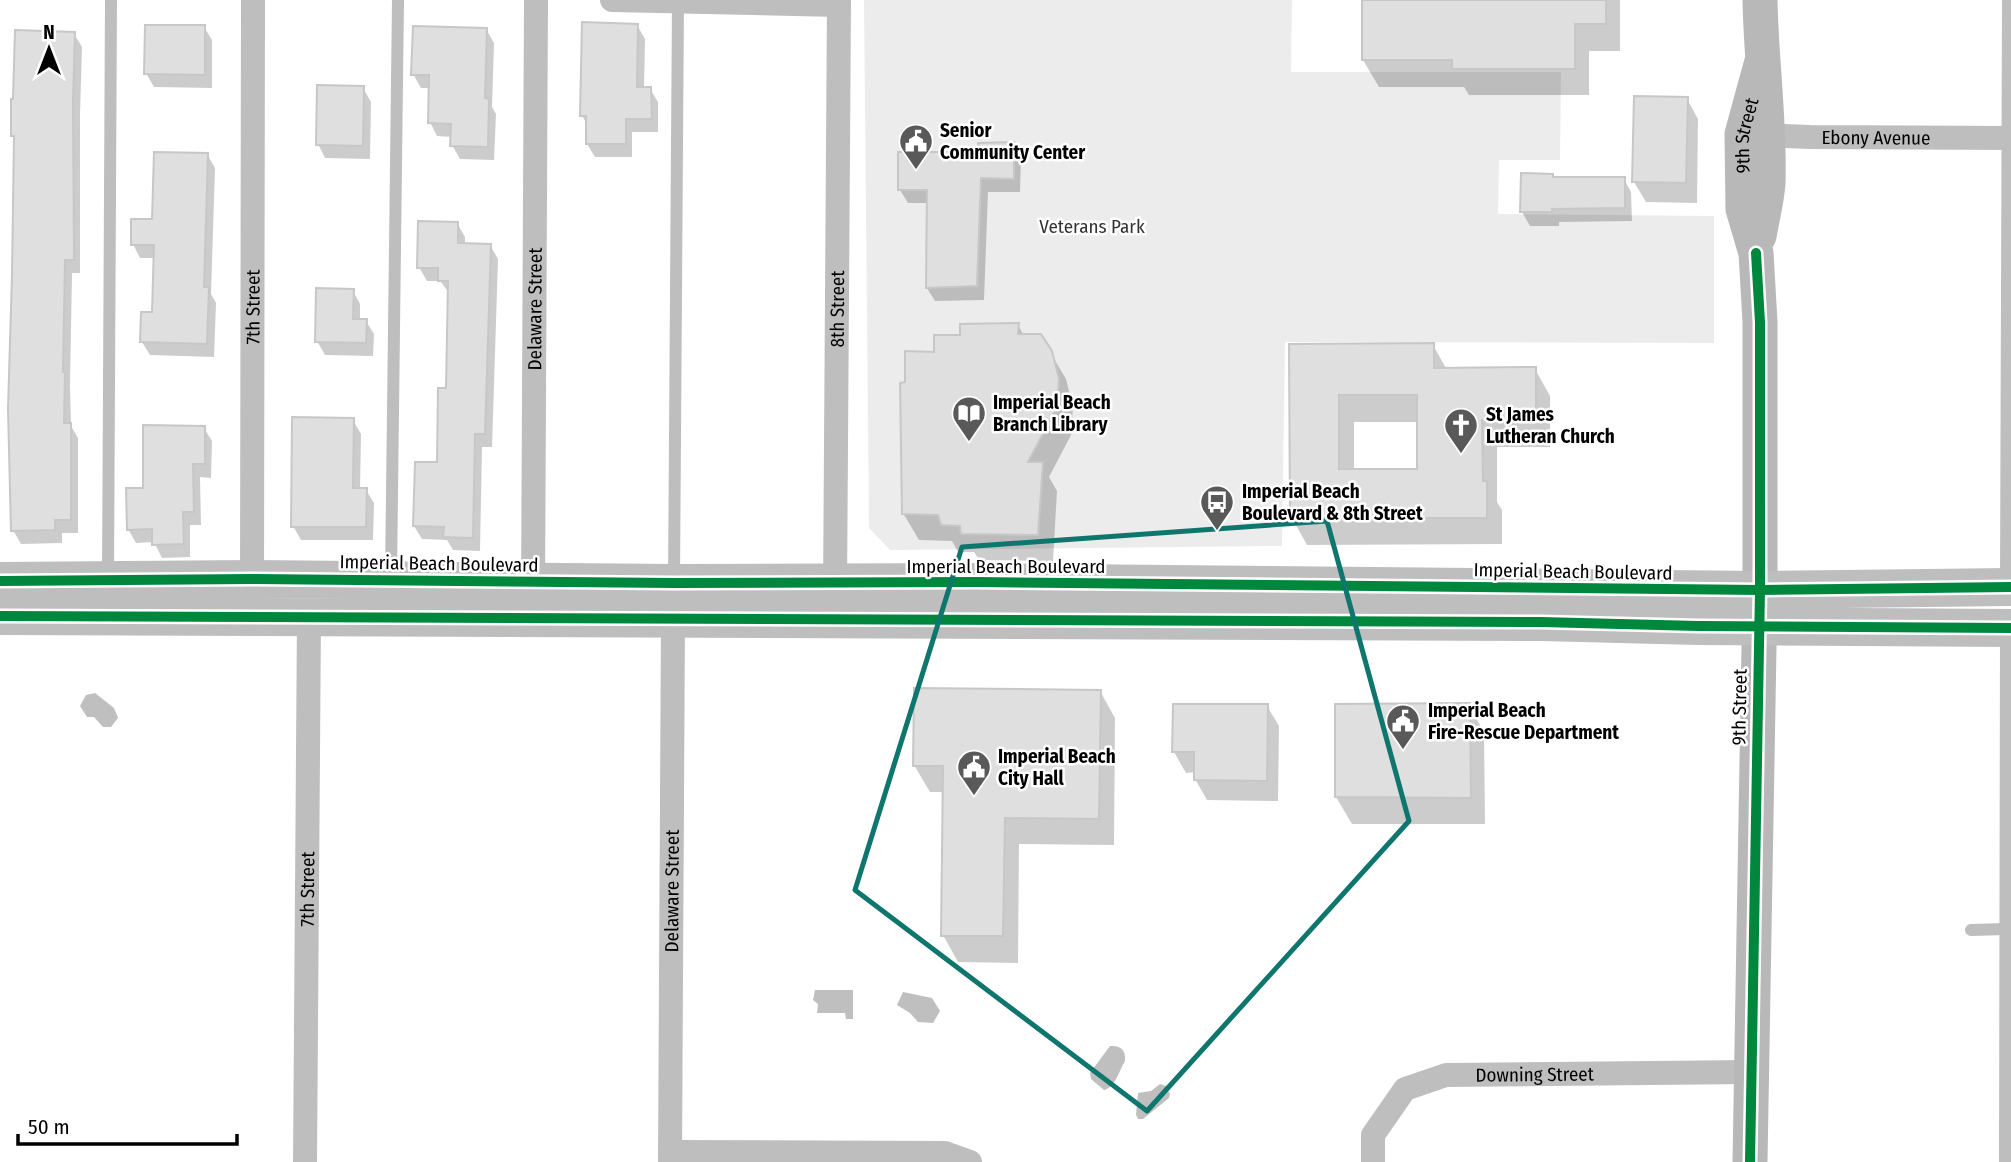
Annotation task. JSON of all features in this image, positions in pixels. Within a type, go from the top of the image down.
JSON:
[{"type":"main road","name":"9th Street","points":[[1750,1162],[1759,609],[1760,322],[1756,253],[1743,209],[1755,135],[1762,61],[1760,0]]},
{"type":"main road","name":"Imperial Beach Boulevard","points":[[0,581],[391,580],[533,600]]},
{"type":"main road","name":"Imperial Beach Boulevard","points":[[0,616],[309,617],[533,600],[835,601],[1541,622],[1759,609],[2008,608]]},
{"type":"street","name":"7th Street","points":[[252,616],[253,0]]},
{"type":"street","name":"Delaware Street","points":[[533,600],[536,0]]},
{"type":"street","points":[[612,0],[839,2]]},
{"type":"street","name":"8th Street","points":[[835,601],[839,2]]},
{"type":"street","name":"Ebony Avenue","points":[[1755,135],[2010,138]]},
{"type":"street","name":"Delaware Street","points":[[670,1157],[674,601]]},
{"type":"street","name":"7th Street","points":[[306,1162],[309,617]]},
{"type":"street","name":"Downing Street","points":[[1373,1162],[1373,1135],[1405,1089],[1446,1075],[1751,1072]]},
{"type":"street","points":[[670,1157],[945,1153],[970,1162]]},
{"type":"lane","points":[[108,581],[111,0]]},
{"type":"lane","points":[[391,580],[398,0]]},
{"type":"lane","points":[[674,601],[678,0]]},
{"type":"lane","points":[[2005,1162],[2010,138],[2008,0]]},
{"type":"lane","points":[[1971,930],[2006,929]]},
{"type":"highlighted area","points":[[1327,521],[1409,821],[1147,1111],[855,890],[962,547]]},
{"type":"green space","name":"Veterans Park","points":[[864,0],[1292,0],[1291,72],[1561,72],[1560,160],[1499,160],[1498,214],[1714,216],[1714,343],[1285,342],[1282,546],[890,550],[869,528]]},
{"type":"shaded area","points":[[95,693],[114,708],[118,718],[111,727],[103,727],[94,717],[87,717],[80,706],[86,695]]},
{"type":"shaded area","points":[[815,990],[853,990],[853,1019],[846,1019],[845,1013],[817,1013],[818,1004],[813,1000]]},
{"type":"shaded area","points":[[903,992],[932,998],[940,1011],[933,1023],[918,1022],[897,1005]]},
{"type":"shaded area","points":[[1110,1046],[1122,1049],[1125,1061],[1114,1083],[1104,1090],[1091,1079],[1090,1073]]},
{"type":"shaded area","points":[[1160,1084],[1166,1086],[1169,1098],[1143,1119],[1138,1119],[1138,1093],[1151,1091]]},
{"type":"building","points":[[1362,0],[1606,0],[1606,24],[1575,24],[1575,69],[1452,69],[1452,60],[1362,60]]},
{"type":"building","points":[[582,22],[638,24],[637,87],[651,87],[652,119],[626,119],[626,144],[586,144],[586,116],[580,116]]},
{"type":"building","points":[[145,25],[205,25],[205,75],[144,74]]},
{"type":"building","points":[[413,26],[487,28],[485,98],[489,99],[488,147],[450,146],[451,124],[428,123],[429,75],[411,75]]},
{"type":"building","points":[[15,30],[75,32],[74,260],[65,260],[63,372],[64,423],[71,423],[71,520],[55,520],[55,530],[11,531],[8,409],[14,136],[11,136],[11,99]]},
{"type":"building","points":[[317,85],[364,86],[363,146],[316,145]]},
{"type":"building","points":[[1634,96],[1688,97],[1686,183],[1632,182]]},
{"type":"building","points":[[1014,142],[1014,179],[981,178],[977,286],[926,288],[927,190],[898,190],[898,152],[978,152],[978,143]]},
{"type":"building","points":[[154,152],[208,153],[204,287],[209,287],[207,344],[140,342],[141,312],[152,312],[154,245],[131,245],[131,219],[152,219]]},
{"type":"building","points":[[1521,173],[1553,174],[1553,177],[1625,177],[1625,208],[1520,212]]},
{"type":"building","points":[[418,221],[458,222],[458,243],[491,244],[485,434],[475,434],[473,538],[443,537],[444,527],[413,526],[415,462],[437,462],[438,388],[446,388],[448,281],[438,281],[438,268],[417,268]]},
{"type":"building","points":[[316,288],[354,289],[353,319],[367,319],[366,343],[315,342]]},
{"type":"building","name":"Imperial Beach Branch Library","points":[[1019,323],[1018,334],[1041,334],[1052,351],[1059,379],[1057,407],[1028,462],[1043,462],[1038,535],[961,534],[960,526],[941,525],[938,515],[902,514],[900,383],[905,382],[905,351],[934,352],[934,335],[960,335],[960,324]]},
{"type":"building","points":[[1434,343],[1434,368],[1536,367],[1536,420],[1482,420],[1483,481],[1487,481],[1487,518],[1290,518],[1289,344]],"holes":[[[1339,395],[1417,395],[1417,469],[1339,469]]]},
{"type":"building","points":[[292,417],[354,418],[353,488],[367,488],[366,527],[291,527]]},
{"type":"building","points":[[143,425],[205,426],[205,464],[193,464],[194,512],[183,512],[184,544],[152,545],[152,529],[127,530],[126,488],[143,488]]},
{"type":"building","name":"Imperial Beach City Hall","points":[[914,688],[1101,690],[1099,819],[1005,818],[1003,936],[941,936],[943,766],[913,766]]},
{"type":"building","name":"Imperial Beach Fire-Rescue Department","points":[[1470,703],[1471,798],[1335,797],[1335,704]]},
{"type":"building","points":[[1173,704],[1268,704],[1267,781],[1194,780],[1194,752],[1172,752]]},
{"type":"cycle path","points":[[1750,1162],[1760,590],[1760,322],[1756,253]]},
{"type":"cycle path","points":[[0,581],[252,579],[674,583],[977,582],[1760,590],[2011,587]]},
{"type":"cycle path","points":[[0,616],[1541,622],[2011,628]]},
{"type":"place","name":"Senior Community Center","points":[[916,171]]},
{"type":"place","name":"Imperial Beach Branch Library","points":[[969,443]]},
{"type":"place","name":"St James Lutheran Church","points":[[1461,455]]},
{"type":"place","name":"Imperial Beach Boulevard & 8th Street","points":[[1217,532]]},
{"type":"place","name":"Imperial Beach Fire-Rescue Department","points":[[1403,751]]},
{"type":"place","name":"Imperial Beach City Hall","points":[[974,797]]}]
